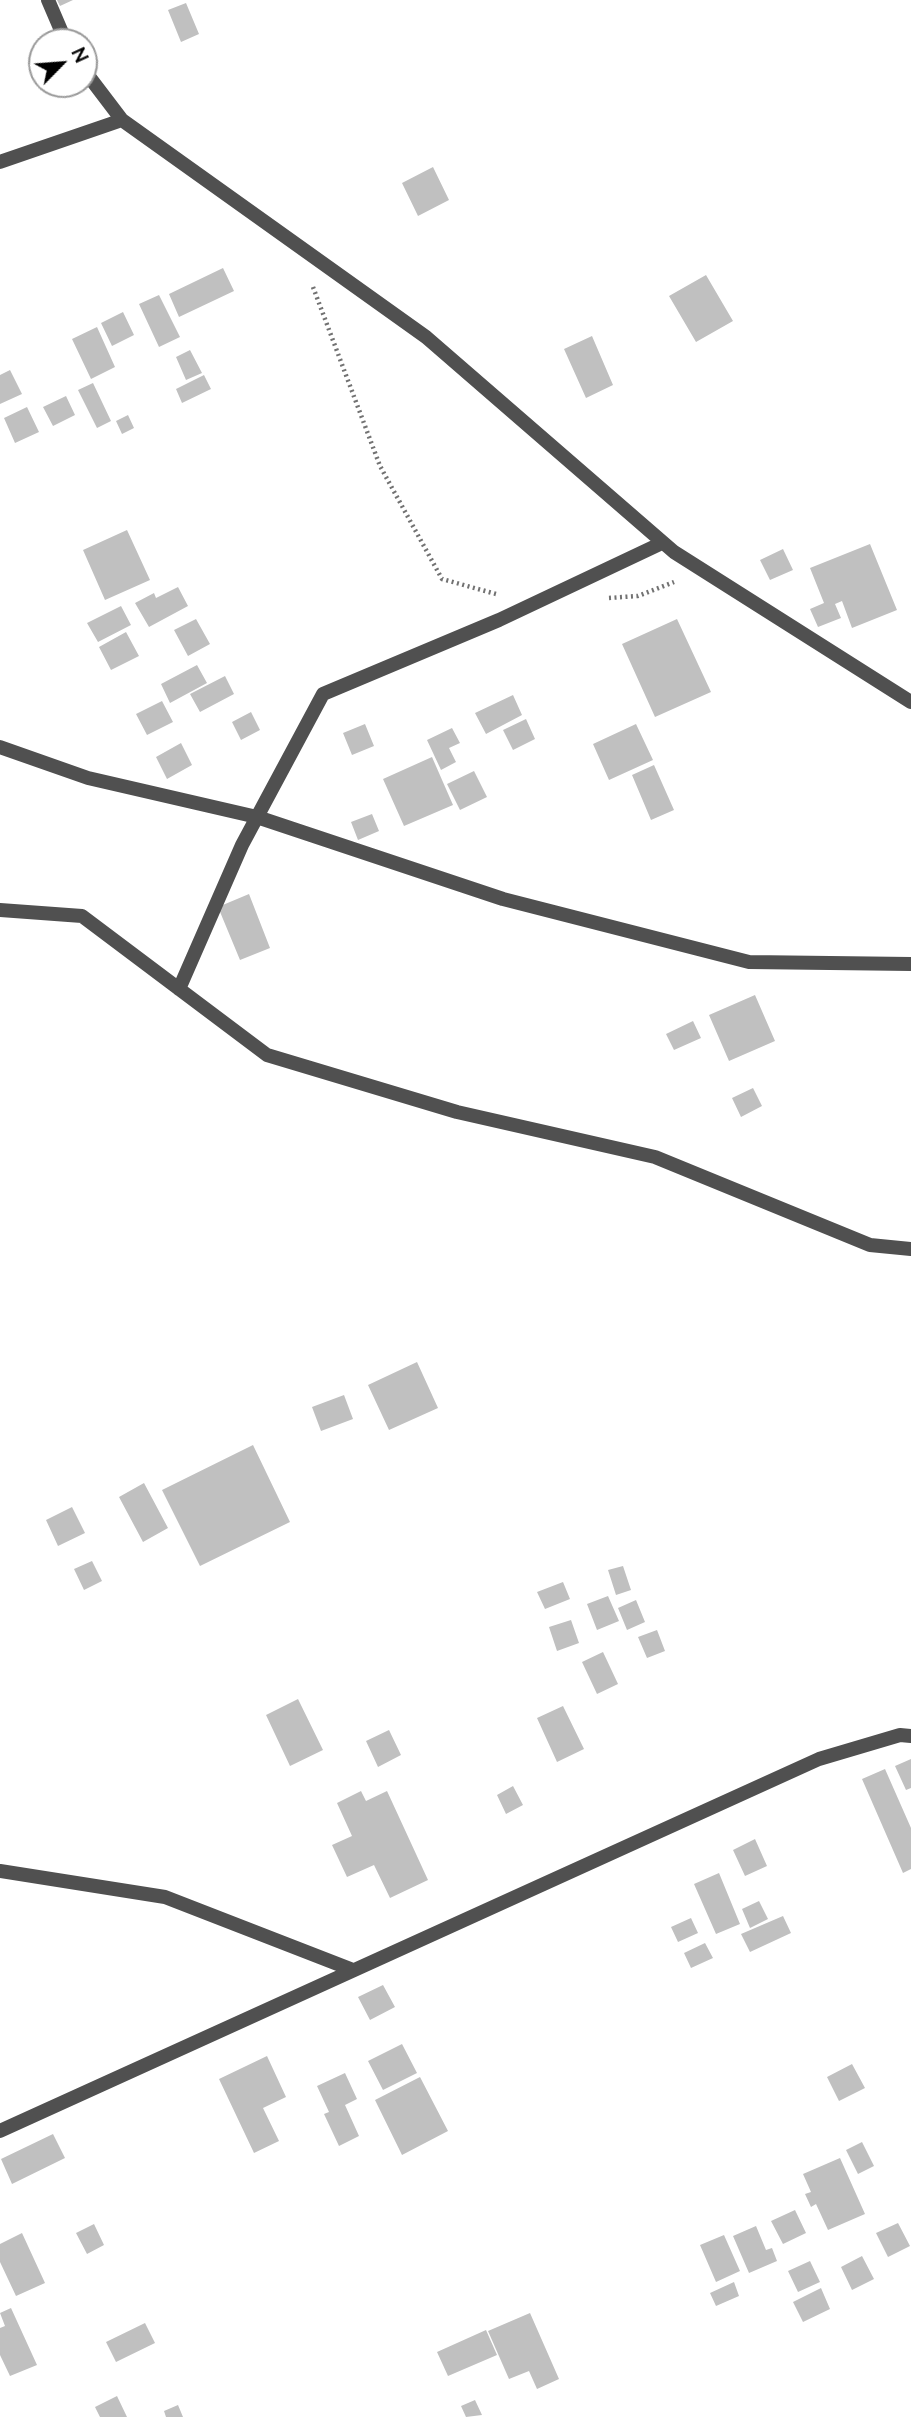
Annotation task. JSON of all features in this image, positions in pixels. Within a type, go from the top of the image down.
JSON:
[{"type":"street","points":[[48,0],[60,28]]},
{"type":"street","points":[[98,88],[122,120],[426,337],[662,543],[911,702]]},
{"type":"street","points":[[0,162],[122,120]]},
{"type":"street","points":[[179,989],[242,845],[323,694],[536,602],[662,543]]},
{"type":"street","points":[[0,747],[88,778],[257,817],[503,899],[749,962],[911,964]]},
{"type":"street","points":[[0,910],[82,916],[267,1055],[457,1112],[655,1157],[870,1245],[911,1249]]},
{"type":"street","points":[[0,2131],[819,1759],[900,1735],[911,1736]]},
{"type":"street","points":[[0,1871],[165,1897],[353,1970]]},
{"type":"path","points":[[298,247],[380,466],[442,579],[526,603],[536,602]]},
{"type":"path","points":[[600,598],[638,596],[703,571]]},
{"type":"building","points":[[57,0],[73,0],[60,6]]},
{"type":"building","points":[[186,3],[199,34],[181,42],[168,10]]},
{"type":"building","points":[[433,167],[449,200],[418,216],[402,183]]},
{"type":"building","points":[[223,268],[234,291],[179,317],[169,294]]},
{"type":"building","points":[[706,275],[733,321],[696,342],[669,296]]},
{"type":"building","points":[[159,295],[180,337],[159,347],[139,304]]},
{"type":"building","points":[[123,312],[134,335],[112,346],[101,323]]},
{"type":"building","points":[[97,327],[115,367],[91,379],[72,339]]},
{"type":"building","points":[[592,336],[613,385],[586,398],[564,349]]},
{"type":"building","points":[[190,350],[202,373],[186,380],[176,357]]},
{"type":"building","points":[[10,370],[22,394],[0,404],[0,375]]},
{"type":"building","points":[[204,375],[211,389],[182,403],[176,389]]},
{"type":"building","points":[[93,383],[111,421],[97,428],[78,390]]},
{"type":"building","points":[[66,396],[75,415],[53,426],[43,407]]},
{"type":"building","points":[[27,407],[39,432],[15,443],[4,418]]},
{"type":"building","points":[[128,415],[134,428],[122,434],[116,421]]},
{"type":"building","points":[[127,530],[150,580],[105,600],[83,550]]},
{"type":"building","points":[[870,544],[897,610],[852,628],[842,601],[835,604],[841,618],[818,627],[810,609],[824,603],[810,568]]},
{"type":"building","points":[[783,549],[793,570],[770,580],[760,560]]},
{"type":"building","points":[[178,587],[188,606],[149,627],[135,603],[154,593],[156,598]]},
{"type":"building","points":[[121,606],[131,625],[98,642],[87,623]]},
{"type":"building","points":[[196,619],[210,644],[188,656],[174,630]]},
{"type":"building","points":[[677,619],[711,692],[655,717],[622,644]]},
{"type":"building","points":[[126,632],[139,656],[111,670],[99,647]]},
{"type":"building","points":[[197,665],[207,683],[170,703],[161,684]]},
{"type":"building","points":[[225,676],[234,694],[200,712],[190,694]]},
{"type":"building","points":[[513,695],[522,715],[486,734],[475,713]]},
{"type":"building","points":[[162,701],[173,722],[147,735],[136,714]]},
{"type":"building","points":[[251,712],[260,730],[241,740],[232,722]]},
{"type":"building","points":[[526,719],[535,739],[513,750],[503,730]]},
{"type":"building","points":[[365,724],[374,746],[352,755],[343,733]]},
{"type":"building","points":[[636,724],[653,760],[609,780],[593,744]]},
{"type":"building","points":[[452,728],[460,743],[449,748],[456,762],[441,770],[427,740]]},
{"type":"building","points":[[181,743],[192,765],[167,779],[156,757]]},
{"type":"building","points":[[432,757],[453,805],[404,826],[383,779]]},
{"type":"building","points":[[654,765],[674,810],[651,820],[632,775]]},
{"type":"building","points":[[474,771],[487,797],[460,810],[447,784]]},
{"type":"building","points":[[372,814],[379,831],[358,840],[351,822]]},
{"type":"building","points":[[249,894],[270,948],[240,960],[218,907]]},
{"type":"building","points":[[755,995],[775,1041],[729,1061],[709,1015]]},
{"type":"building","points":[[693,1021],[701,1038],[674,1050],[666,1034]]},
{"type":"building","points":[[753,1088],[762,1106],[741,1117],[732,1098]]},
{"type":"building","points":[[417,1362],[438,1408],[389,1430],[368,1385]]},
{"type":"building","points":[[344,1395],[353,1419],[321,1431],[312,1407]]},
{"type":"building","points":[[253,1445],[290,1522],[200,1566],[162,1490]]},
{"type":"building","points":[[144,1483],[168,1528],[143,1542],[119,1497]]},
{"type":"building","points":[[72,1507],[85,1533],[58,1546],[46,1520]]},
{"type":"building","points":[[92,1561],[102,1581],[84,1590],[74,1569]]},
{"type":"building","points":[[623,1566],[631,1590],[616,1595],[608,1570]]},
{"type":"building","points":[[563,1582],[570,1599],[545,1609],[537,1592]]},
{"type":"building","points":[[608,1596],[619,1621],[597,1630],[587,1604]]},
{"type":"building","points":[[636,1600],[645,1622],[627,1630],[618,1608]]},
{"type":"building","points":[[571,1620],[579,1643],[557,1651],[549,1627]]},
{"type":"building","points":[[657,1630],[665,1651],[647,1658],[638,1637]]},
{"type":"building","points":[[603,1652],[618,1684],[597,1694],[582,1662]]},
{"type":"building","points":[[298,1699],[323,1750],[290,1766],[266,1715]]},
{"type":"building","points":[[563,1706],[584,1749],[557,1762],[537,1718]]},
{"type":"building","points":[[389,1730],[401,1755],[378,1767],[366,1741]]},
{"type":"building","points":[[911,1759],[911,1788],[906,1790],[895,1766]]},
{"type":"building","points":[[885,1769],[911,1828],[911,1869],[903,1873],[862,1779]]},
{"type":"building","points":[[513,1786],[523,1805],[506,1814],[497,1795]]},
{"type":"building","points":[[361,1791],[366,1801],[387,1791],[428,1880],[390,1898],[374,1865],[347,1877],[332,1845],[352,1836],[337,1803]]},
{"type":"building","points":[[755,1839],[767,1866],[745,1876],[733,1850]]},
{"type":"building","points":[[719,1873],[740,1924],[716,1934],[694,1884]]},
{"type":"building","points":[[759,1901],[768,1919],[750,1928],[742,1909]]},
{"type":"building","points":[[783,1916],[791,1933],[750,1952],[741,1934]]},
{"type":"building","points":[[691,1918],[698,1933],[678,1942],[671,1927]]},
{"type":"building","points":[[705,1943],[713,1958],[691,1968],[684,1953]]},
{"type":"building","points":[[383,1985],[395,2007],[370,2020],[358,1997]]},
{"type":"building","points":[[402,2044],[417,2073],[383,2090],[368,2061]]},
{"type":"building","points":[[267,2056],[286,2097],[263,2108],[279,2141],[254,2153],[219,2079]]},
{"type":"building","points":[[852,2064],[865,2088],[839,2101],[827,2077]]},
{"type":"building","points":[[345,2073],[357,2099],[345,2105],[359,2136],[339,2146],[324,2114],[329,2112],[317,2086]]},
{"type":"building","points":[[420,2077],[448,2131],[402,2155],[375,2100]]},
{"type":"building","points":[[53,2134],[65,2158],[12,2184],[1,2159]]},
{"type":"building","points":[[862,2142],[874,2166],[858,2174],[846,2150]]},
{"type":"building","points":[[840,2158],[865,2214],[828,2230],[816,2204],[811,2207],[805,2194],[811,2192],[803,2174]]},
{"type":"building","points":[[795,2210],[806,2233],[783,2244],[771,2221]]},
{"type":"building","points":[[898,2223],[910,2246],[888,2257],[876,2233]]},
{"type":"building","points":[[94,2224],[104,2245],[87,2254],[76,2233]]},
{"type":"building","points":[[756,2226],[766,2250],[772,2248],[777,2261],[749,2273],[733,2236]]},
{"type":"building","points":[[22,2233],[45,2283],[16,2296],[0,2262],[0,2244]]},
{"type":"building","points":[[724,2235],[740,2271],[716,2282],[700,2245]]},
{"type":"building","points":[[862,2256],[874,2279],[852,2290],[841,2267]]},
{"type":"building","points":[[810,2261],[820,2282],[798,2292],[788,2271]]},
{"type":"building","points":[[734,2282],[739,2296],[716,2306],[710,2293]]},
{"type":"building","points":[[821,2288],[830,2309],[803,2322],[793,2302]]},
{"type":"building","points":[[11,2308],[37,2365],[10,2376],[0,2355],[0,2328],[5,2326],[0,2313]]},
{"type":"building","points":[[530,2313],[559,2379],[537,2389],[529,2371],[509,2379],[488,2331]]},
{"type":"building","points":[[145,2323],[155,2343],[116,2362],[106,2342]]},
{"type":"building","points":[[486,2330],[497,2355],[448,2376],[437,2352]]},
{"type":"building","points":[[117,2396],[127,2417],[100,2417],[95,2407]]},
{"type":"building","points":[[475,2400],[482,2415],[466,2417],[461,2406]]},
{"type":"building","points":[[178,2405],[183,2417],[166,2417],[164,2411]]}]
